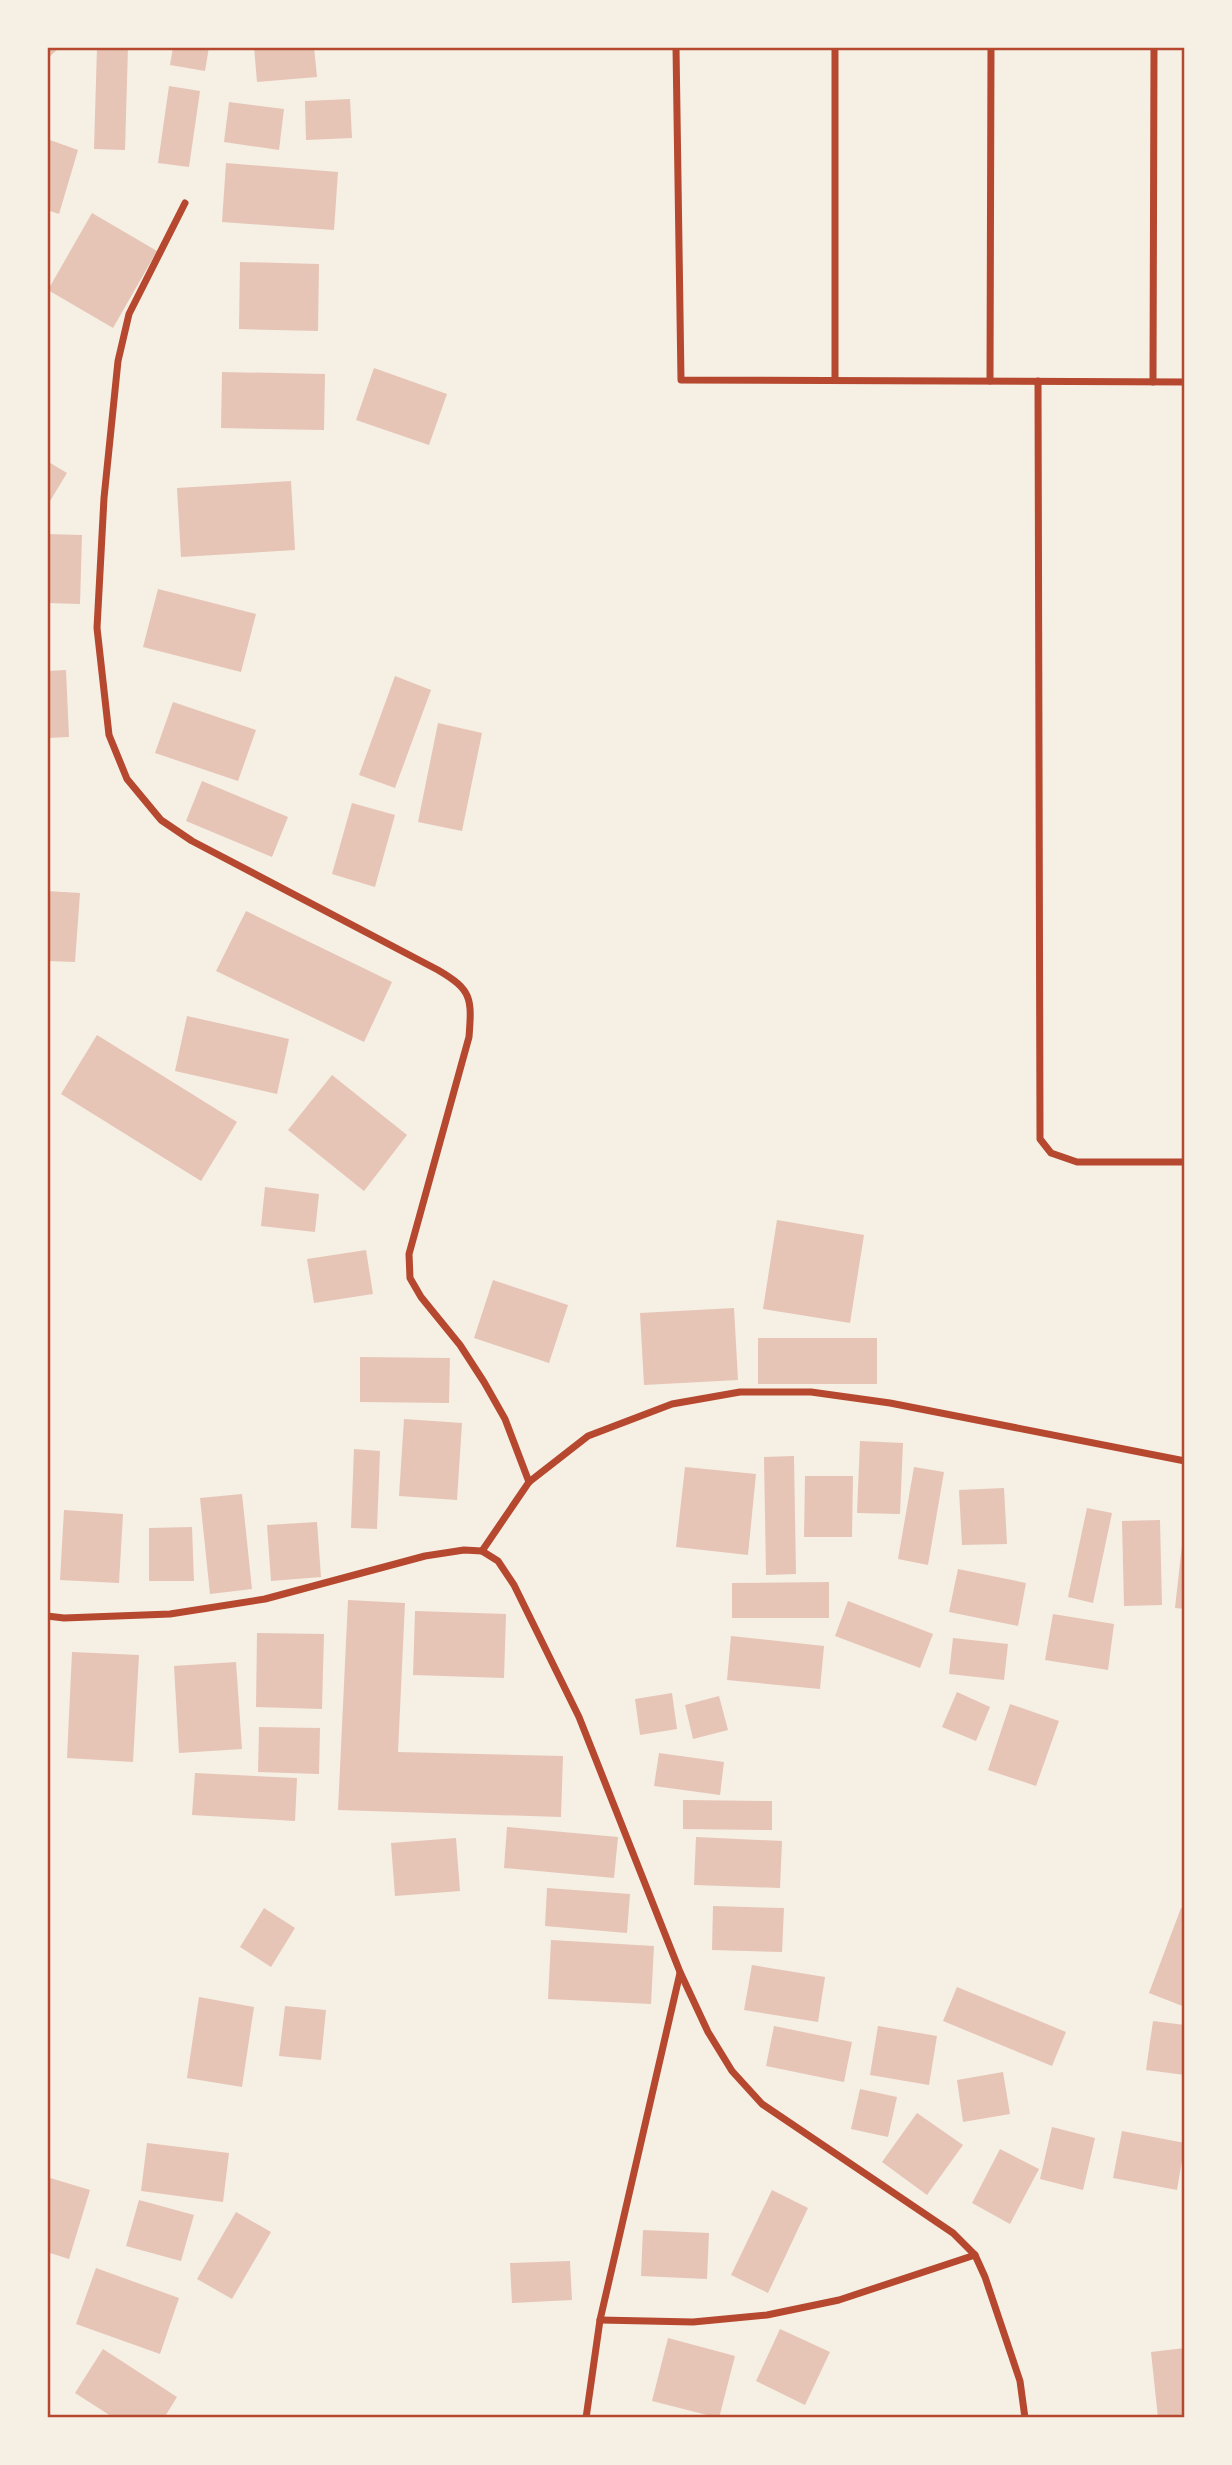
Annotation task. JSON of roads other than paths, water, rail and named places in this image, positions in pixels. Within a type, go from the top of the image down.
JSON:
[{"type":"street","points":[[676,47],[681,380],[1185,382]]},
{"type":"street","points":[[835,47],[835,380]]},
{"type":"street","points":[[990,381],[992,47]]},
{"type":"street","points":[[1153,382],[1154,47]]},
{"type":"street","points":[[184,203],[129,314],[118,360],[104,498],[97,628],[109,735],[128,779],[161,820],[192,841],[438,970],[459,982],[468,995],[469,1037],[409,1254],[410,1278],[484,1382],[505,1419],[529,1482]]},
{"type":"street","points":[[1038,381],[1040,1139],[1051,1153],[1077,1162],[1185,1162]]},
{"type":"street","points":[[482,1551],[529,1482],[588,1436],[672,1404],[740,1392],[811,1392],[877,1401],[1185,1461]]},
{"type":"street","points":[[47,1616],[64,1618],[170,1614],[265,1599],[425,1556],[464,1550],[482,1551],[498,1561],[513,1585],[579,1717],[680,1972],[708,2032],[732,2071],[762,2104],[953,2233],[975,2255],[1020,2381],[1026,2418]]},
{"type":"street","points":[[586,2418],[600,2320],[680,1972]]},
{"type":"street","points":[[600,2320],[693,2322],[767,2315],[839,2301],[975,2255]]}]
